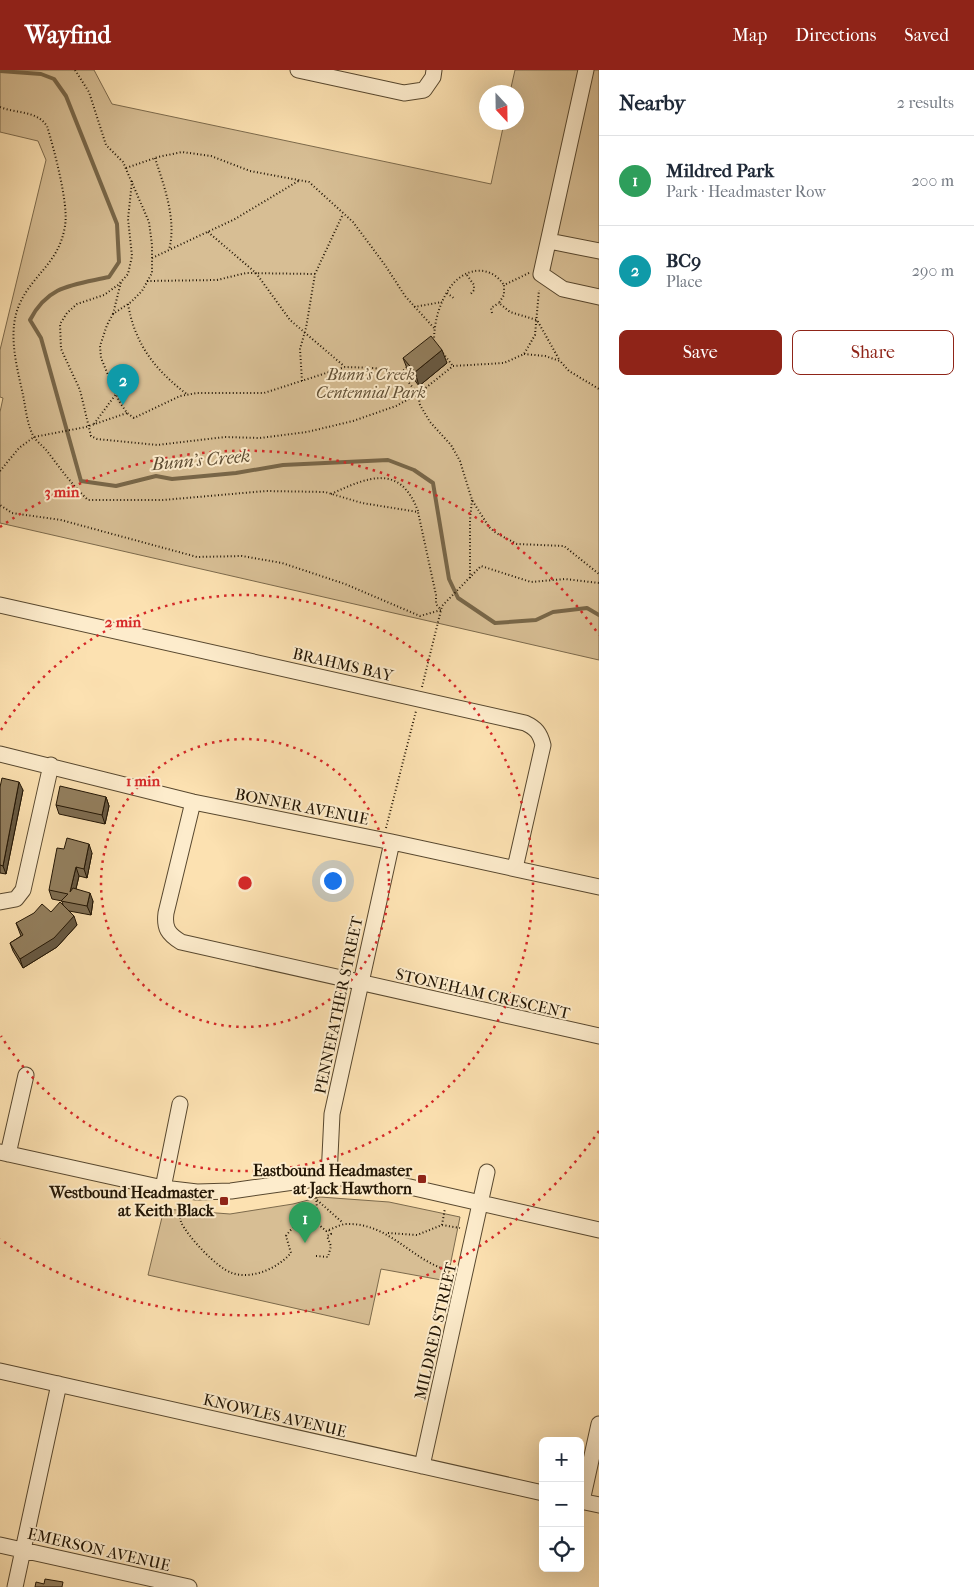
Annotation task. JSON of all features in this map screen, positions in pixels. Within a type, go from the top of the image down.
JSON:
[{"type":"street","points":[[298,70],[404,93],[424,90],[433,77],[434,70]]},
{"type":"street","points":[[586,70],[541,274],[563,289],[599,297]]},
{"type":"street","points":[[549,241],[599,251]]},
{"type":"street","name":"BRAHMS BAY","points":[[0,605],[525,723],[534,727],[540,734],[543,745],[515,868]]},
{"type":"street","name":"BONNER AVENUE","points":[[0,754],[51,765],[193,802],[387,841],[599,887]]},
{"type":"street","points":[[0,902],[16,899],[24,890],[51,765]]},
{"type":"street","name":"STONEHAM CRESCENT","points":[[193,802],[166,913],[165,926],[171,936],[181,942],[599,1036]]},
{"type":"street","name":"PENNEFATHER STREET","points":[[329,1177],[332,1114],[360,983],[387,841]]},
{"type":"street","points":[[26,1075],[4,1153],[163,1188],[197,1192],[231,1191],[329,1177],[388,1182],[599,1230]]},
{"type":"street","points":[[163,1188],[180,1104]]},
{"type":"street","name":"MILDRED STREET","points":[[422,1466],[482,1203],[487,1172]]},
{"type":"street","name":"KNOWLES AVENUE","points":[[0,1371],[539,1491]]},
{"type":"street","points":[[15,1587],[59,1384]]},
{"type":"street","points":[[584,1488],[599,1424]]},
{"type":"street","points":[[584,1502],[599,1505]]},
{"type":"street","name":"EMERSON AVENUE","points":[[0,1545],[190,1587]]},
{"type":"path","points":[[75,70],[89,92],[106,145],[125,168],[149,222],[152,272],[142,291],[114,314]]},
{"type":"path","points":[[0,107],[11,112],[32,114],[42,119],[47,126],[66,207],[65,225],[60,248],[49,266],[28,287],[18,307],[14,328],[14,351],[29,423],[34,437],[70,482],[88,500],[163,500],[266,492],[330,494],[418,512]]},
{"type":"path","points":[[125,168],[155,158],[182,152],[211,156],[250,171],[309,182],[353,222],[414,307],[434,328]]},
{"type":"path","points":[[155,158],[171,218],[172,240],[170,250]]},
{"type":"path","points":[[152,258],[234,219],[300,180]]},
{"type":"path","points":[[132,182],[128,219],[132,256],[128,274],[121,282],[104,294],[77,304],[67,312],[60,324],[61,349],[80,390],[87,427],[92,436],[97,439],[141,445],[225,437],[260,438],[307,432],[354,422],[396,406],[418,394],[453,366],[504,363],[524,354],[544,356],[560,361]]},
{"type":"path","points":[[302,381],[300,349],[305,332],[315,274],[343,214]]},
{"type":"path","points":[[208,232],[256,273],[290,320],[345,367]]},
{"type":"path","points":[[434,342],[434,328],[442,302],[447,293],[454,284],[475,270],[488,270],[504,285],[504,295],[499,303],[491,308],[492,313]]},
{"type":"path","points":[[504,285],[532,272],[541,274],[535,336],[524,354]]},
{"type":"path","points":[[147,281],[217,280],[246,273],[315,274]]},
{"type":"path","points":[[467,275],[474,285],[474,290],[470,295]]},
{"type":"path","points":[[121,282],[114,314],[107,325],[100,346],[101,358],[116,394],[127,413],[134,418],[180,396],[264,393],[345,367],[374,368],[401,373],[418,394],[420,405],[430,422],[451,445],[460,461],[472,500],[480,514],[496,534],[517,544],[564,546],[599,574]]},
{"type":"path","points":[[447,293],[455,299]]},
{"type":"path","points":[[414,307],[442,302]]},
{"type":"path","points":[[499,303],[510,312],[537,320],[560,361],[569,372],[599,389]]},
{"type":"path","points":[[128,304],[137,337],[165,377],[188,395]]},
{"type":"path","points":[[439,348],[453,366]]},
{"type":"path","points":[[401,373],[414,360]]},
{"type":"path","points":[[93,425],[116,394]]},
{"type":"path","points":[[0,471],[19,448],[34,437],[87,427],[127,413]]},
{"type":"path","points":[[330,494],[366,479],[380,478],[394,480],[402,484],[410,494],[418,512],[431,568],[436,604],[441,610]]},
{"type":"path","points":[[470,578],[472,500]]},
{"type":"path","points":[[0,505],[12,512],[61,520],[198,557],[242,556],[282,563],[344,584],[420,616],[441,610]]},
{"type":"path","points":[[387,841],[442,606],[481,566],[531,582],[565,579],[599,583]]},
{"type":"path","points":[[316,1195],[318,1224],[321,1229],[329,1230],[344,1224]]},
{"type":"path","points":[[442,1225],[448,1196]]},
{"type":"path","points":[[317,1200],[344,1224],[385,1232],[418,1234],[442,1225],[461,1228]]},
{"type":"path","points":[[178,1207],[181,1222],[208,1255],[219,1266],[232,1273],[244,1276],[267,1270],[284,1262],[291,1253],[286,1236],[291,1228],[301,1222],[318,1224]]},
{"type":"path","points":[[316,1256],[328,1257],[331,1246],[327,1236],[331,1234],[329,1230]]},
{"type":"path","points":[[385,1232],[436,1267],[451,1271]]},
{"type":"green space","name":"Bunn's Creek Centennial Park","points":[[0,70],[94,70],[112,104],[491,184],[503,130],[524,130],[524,85],[512,85],[515,70],[599,70],[599,660],[0,523],[0,412],[3,398],[0,397],[0,350],[46,160],[38,141],[0,132]]},
{"type":"green space","points":[[320,1197],[389,1202],[460,1217],[447,1281],[381,1269],[369,1325],[148,1275],[164,1209],[230,1214],[293,1204]]},
{"type":"building","points":[[431,336],[442,350],[415,372],[403,358]]},
{"type":"building","points":[[2,778],[19,782],[3,866],[0,865],[0,787]]},
{"type":"building","points":[[60,786],[106,797],[102,815],[56,805]]},
{"type":"building","points":[[67,838],[89,844],[84,869],[76,867],[70,892],[73,888],[90,893],[87,906],[61,901],[68,894],[49,890],[57,848],[64,849]]},
{"type":"building","points":[[60,902],[74,916],[54,938],[20,959],[10,943],[23,935],[16,923],[34,913],[42,904],[51,912]]},
{"type":"building","points":[[45,1579],[63,1582],[62,1587],[35,1587],[36,1582],[44,1584]]},
{"type":"waterway","name":"Bunn's Creek","points":[[0,71],[41,74],[54,79],[66,96],[117,224],[119,262],[109,277],[73,285],[53,293],[37,308],[30,320],[41,338],[81,481],[116,486],[156,476],[172,479],[236,473],[283,465],[388,460],[414,470],[433,483],[449,579],[458,598],[495,623],[536,620],[553,612],[587,608],[599,615]]},
{"type":"place","name":"BC9","points":[[123,405]]},
{"type":"place","name":"Eastbound Headmaster at Jack Hawthorn","points":[[422,1179]]},
{"type":"place","name":"Westbound Headmaster at Keith Black","points":[[224,1201]]},
{"type":"place","name":"Mildred Park","points":[[305,1243]]}]
